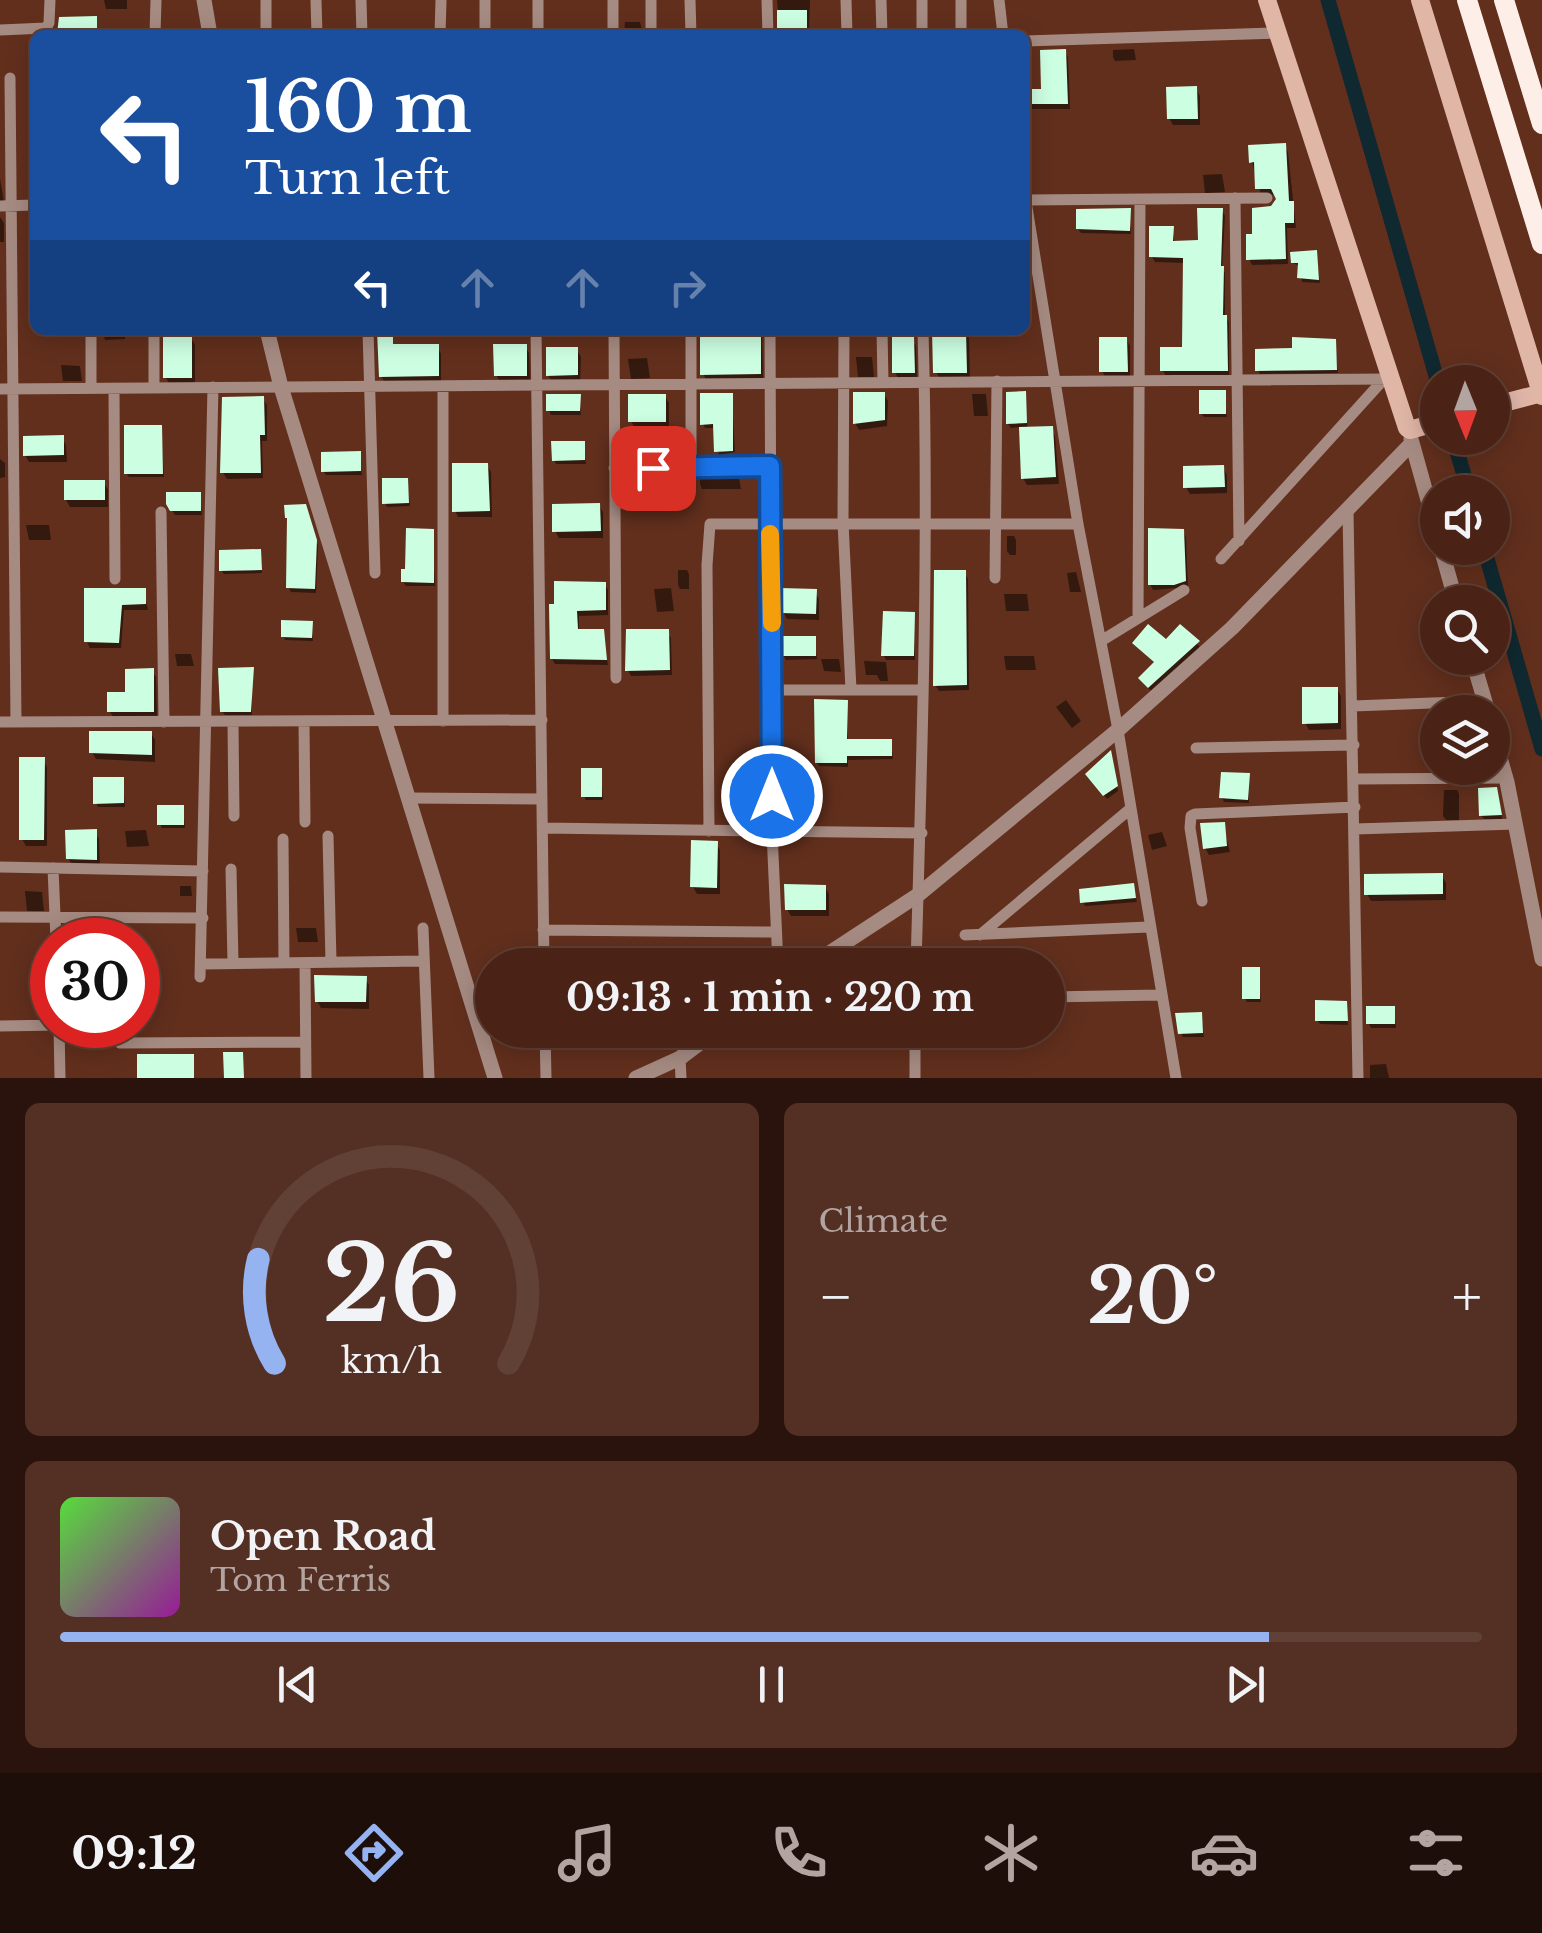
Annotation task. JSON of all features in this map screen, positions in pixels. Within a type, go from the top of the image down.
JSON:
[{"type":"highway","points":[[1467,0],[1542,244]]},
{"type":"highway","points":[[1504,0],[1542,124]]},
{"type":"main road","points":[[1267,0],[1388,379],[1420,428]]},
{"type":"main road","points":[[1420,0],[1542,394],[1510,401]]},
{"type":"street","points":[[0,30],[46,28],[50,23],[50,0]]},
{"type":"street","points":[[155,30],[156,0]]},
{"type":"street","points":[[204,0],[209,30]]},
{"type":"street","points":[[266,0],[266,30]]},
{"type":"street","points":[[316,0],[316,30]]},
{"type":"street","points":[[361,0],[362,30]]},
{"type":"street","points":[[440,30],[442,0]]},
{"type":"street","points":[[485,0],[485,30]]},
{"type":"street","points":[[538,0],[538,30]]},
{"type":"street","points":[[613,0],[613,30]]},
{"type":"street","points":[[651,0],[651,30]]},
{"type":"street","points":[[690,0],[691,30]]},
{"type":"street","points":[[768,0],[768,30]]},
{"type":"street","points":[[846,0],[846,30]]},
{"type":"street","points":[[880,0],[882,30]]},
{"type":"street","points":[[922,0],[922,30]]},
{"type":"street","points":[[961,0],[961,30]]},
{"type":"street","points":[[1000,0],[1002,30]]},
{"type":"street","points":[[1030,40],[1276,32]]},
{"type":"street","points":[[10,78],[6,206],[14,389],[16,722]]},
{"type":"street","points":[[1030,198],[1267,198]]},
{"type":"street","points":[[1234,198],[1239,540]]},
{"type":"street","points":[[1138,618],[1140,200]]},
{"type":"street","points":[[1030,228],[1176,1078]]},
{"type":"street","points":[[91,388],[92,335]]},
{"type":"street","points":[[154,335],[154,388]]},
{"type":"street","points":[[268,335],[495,1078]]},
{"type":"street","points":[[368,335],[375,573]]},
{"type":"street","points":[[536,335],[544,948]]},
{"type":"street","points":[[614,335],[616,678]]},
{"type":"street","points":[[691,335],[691,467]]},
{"type":"street","points":[[770,335],[772,832],[777,948]]},
{"type":"street","points":[[844,335],[843,522],[851,690]]},
{"type":"street","points":[[882,335],[882,382]]},
{"type":"street","points":[[916,948],[926,523],[923,335]]},
{"type":"street","points":[[0,389],[1388,379]]},
{"type":"street","points":[[1221,559],[1388,379]]},
{"type":"street","points":[[995,578],[997,382]]},
{"type":"street","points":[[442,720],[443,386]]},
{"type":"street","points":[[213,387],[201,970],[232,964],[424,962]]},
{"type":"street","points":[[114,388],[115,578]]},
{"type":"street","points":[[837,948],[918,895],[1118,730],[1232,628],[1348,511],[1420,431]]},
{"type":"street","points":[[614,468],[770,466]]},
{"type":"street","points":[[1348,511],[1358,1078]]},
{"type":"street","points":[[161,512],[164,722]]},
{"type":"street","points":[[709,831],[708,526],[714,522],[1078,524]]},
{"type":"street","points":[[1101,642],[1184,590]]},
{"type":"street","points":[[772,690],[922,690]]},
{"type":"street","points":[[1353,706],[1420,707]]},
{"type":"street","points":[[0,722],[542,720]]},
{"type":"street","points":[[233,722],[234,816]]},
{"type":"street","points":[[304,722],[305,822]]},
{"type":"street","points":[[1196,748],[1354,745]]},
{"type":"street","points":[[1355,779],[1420,779]]},
{"type":"street","points":[[1508,785],[1542,959]]},
{"type":"street","points":[[408,798],[542,799]]},
{"type":"street","points":[[1202,901],[1191,816],[1355,807]]},
{"type":"street","points":[[980,935],[1130,809]]},
{"type":"street","points":[[1355,829],[1516,824]]},
{"type":"street","points":[[543,828],[922,833]]},
{"type":"street","points":[[328,836],[331,962]]},
{"type":"street","points":[[284,839],[284,963]]},
{"type":"street","points":[[0,867],[204,871]]},
{"type":"street","points":[[53,868],[56,918]]},
{"type":"street","points":[[231,869],[232,964]]},
{"type":"street","points":[[0,917],[30,919]]},
{"type":"street","points":[[160,919],[203,918]]},
{"type":"street","points":[[965,935],[1148,927]]},
{"type":"street","points":[[423,928],[429,1078]]},
{"type":"street","points":[[543,930],[776,932]]},
{"type":"street","points":[[305,963],[306,1078]]},
{"type":"street","points":[[1065,997],[1160,995]]},
{"type":"street","points":[[0,1026],[30,1025]]},
{"type":"street","points":[[160,1043],[306,1042]]},
{"type":"street","points":[[59,1048],[60,1078]]},
{"type":"street","points":[[545,1048],[546,1078]]},
{"type":"street","points":[[636,1078],[693,1048]]},
{"type":"street","points":[[915,1048],[915,1078]]},
{"type":"street","points":[[680,1058],[680,1078]]},
{"type":"building","points":[[777,10],[807,10],[807,30],[777,30]]},
{"type":"building","points":[[97,16],[97,30],[57,30],[59,17]]},
{"type":"building","points":[[1066,49],[1068,104],[1030,104],[1030,89],[1041,89],[1040,50]]},
{"type":"building","points":[[1197,86],[1198,119],[1167,119],[1166,87]]},
{"type":"building","points":[[1286,143],[1294,223],[1285,223],[1286,259],[1246,260],[1252,208],[1271,206],[1276,199],[1271,189],[1255,189],[1254,162],[1249,163],[1248,145]]},
{"type":"building","points":[[1131,208],[1130,231],[1076,229],[1076,209]]},
{"type":"building","points":[[1197,208],[1223,208],[1221,266],[1228,371],[1160,371],[1160,347],[1182,347],[1183,258],[1149,257],[1149,226],[1174,226],[1173,241],[1198,240]]},
{"type":"building","points":[[1317,250],[1319,280],[1297,278],[1298,263],[1291,263],[1290,252]]},
{"type":"building","points":[[163,335],[192,335],[192,378],[163,378]]},
{"type":"building","points":[[377,335],[393,335],[393,344],[439,344],[439,376],[379,377]]},
{"type":"building","points":[[700,335],[761,335],[761,374],[700,375]]},
{"type":"building","points":[[932,335],[966,335],[967,373],[933,373]]},
{"type":"building","points":[[914,336],[915,373],[892,373],[892,337]]},
{"type":"building","points":[[1099,337],[1127,337],[1128,372],[1099,372]]},
{"type":"building","points":[[1292,337],[1336,339],[1337,370],[1255,371],[1255,349],[1292,348]]},
{"type":"building","points":[[493,344],[527,344],[527,376],[494,376]]},
{"type":"building","points":[[546,347],[578,347],[578,375],[546,376]]},
{"type":"building","points":[[1199,390],[1226,390],[1226,414],[1199,414]]},
{"type":"building","points":[[1026,391],[1027,423],[1006,424],[1006,392]]},
{"type":"building","points":[[853,392],[885,392],[885,420],[853,424]]},
{"type":"building","points":[[700,393],[733,393],[733,451],[714,452],[713,424],[700,425]]},
{"type":"building","points":[[546,394],[581,394],[580,411],[546,411]]},
{"type":"building","points":[[628,394],[666,394],[666,422],[628,422]]},
{"type":"building","points":[[264,396],[261,473],[220,473],[222,397]]},
{"type":"building","points":[[124,425],[162,425],[163,474],[124,474]]},
{"type":"building","points":[[1053,426],[1056,477],[1021,479],[1019,427]]},
{"type":"building","points":[[64,435],[64,455],[23,456],[23,436]]},
{"type":"building","points":[[551,441],[585,441],[585,460],[552,461]]},
{"type":"building","points":[[361,451],[361,471],[321,472],[321,452]]},
{"type":"building","points":[[452,463],[488,463],[490,511],[452,512]]},
{"type":"building","points":[[1224,465],[1225,487],[1183,488],[1183,466]]},
{"type":"building","points":[[382,478],[408,478],[409,503],[382,504]]},
{"type":"building","points":[[64,480],[105,480],[105,500],[64,500]]},
{"type":"building","points":[[166,492],[201,492],[201,511],[170,511]]},
{"type":"building","points":[[600,503],[601,531],[552,532],[552,504]]},
{"type":"building","points":[[306,504],[317,540],[315,589],[286,588],[284,505]]},
{"type":"building","points":[[406,528],[434,529],[434,583],[401,582]]},
{"type":"building","points":[[1148,528],[1184,529],[1186,581],[1148,585]]},
{"type":"building","points":[[261,549],[262,570],[219,571],[219,550]]},
{"type":"building","points":[[934,570],[966,570],[967,685],[933,686]]},
{"type":"building","points":[[554,581],[606,582],[606,610],[577,611],[578,629],[604,629],[607,660],[550,659],[549,604],[554,604]]},
{"type":"building","points":[[84,588],[146,588],[146,604],[122,605],[119,643],[84,642]]},
{"type":"building","points":[[780,588],[817,589],[816,614],[780,613]]},
{"type":"building","points":[[883,611],[915,612],[914,656],[881,656]]},
{"type":"building","points":[[281,620],[313,621],[312,638],[281,637]]},
{"type":"building","points":[[1148,624],[1166,639],[1180,624],[1200,641],[1148,688],[1138,678],[1154,662],[1132,643]]},
{"type":"building","points":[[626,629],[669,629],[670,670],[625,671]]},
{"type":"building","points":[[781,636],[816,636],[816,656],[781,656]]},
{"type":"building","points":[[254,667],[251,712],[220,712],[218,668]]},
{"type":"building","points":[[154,668],[154,712],[107,712],[107,692],[125,692],[125,669]]},
{"type":"building","points":[[1302,687],[1338,687],[1338,723],[1302,724]]},
{"type":"building","points":[[814,699],[848,700],[847,739],[892,739],[892,756],[847,756],[847,763],[815,763]]},
{"type":"building","points":[[89,731],[152,731],[152,755],[89,753]]},
{"type":"building","points":[[1111,750],[1118,786],[1103,796],[1085,774]]},
{"type":"building","points":[[19,757],[45,757],[44,840],[19,840]]},
{"type":"building","points":[[581,768],[602,768],[602,797],[581,797]]},
{"type":"building","points":[[1221,772],[1250,773],[1248,800],[1219,798]]},
{"type":"building","points":[[93,777],[124,777],[124,803],[93,804]]},
{"type":"building","points":[[1497,787],[1502,815],[1479,816],[1478,788]]},
{"type":"building","points":[[157,805],[184,805],[184,825],[157,825]]},
{"type":"building","points":[[1225,822],[1227,846],[1203,849],[1200,823]]},
{"type":"building","points":[[97,829],[97,860],[66,859],[65,830]]},
{"type":"building","points":[[691,840],[718,841],[717,888],[690,887]]},
{"type":"building","points":[[1443,873],[1443,894],[1364,895],[1364,874]]},
{"type":"building","points":[[1134,883],[1136,898],[1080,903],[1079,889]]},
{"type":"building","points":[[784,884],[826,885],[826,910],[785,910]]},
{"type":"building","points":[[1242,967],[1260,967],[1260,999],[1242,999]]},
{"type":"building","points":[[314,975],[367,976],[366,1002],[315,1002]]},
{"type":"building","points":[[1315,1000],[1347,1001],[1348,1021],[1315,1021]]},
{"type":"building","points":[[1366,1006],[1395,1006],[1395,1024],[1366,1024]]},
{"type":"building","points":[[1202,1012],[1203,1033],[1178,1034],[1175,1013]]},
{"type":"building","points":[[223,1052],[243,1052],[244,1078],[224,1078]]},
{"type":"building","points":[[137,1054],[194,1054],[194,1078],[137,1078]]},
{"type":"waterway","points":[[1328,0],[1433,365]]},
{"type":"waterway","points":[[1458,455],[1464,475]]},
{"type":"waterway","points":[[1489,565],[1542,749]]},
{"type":"slow traffic","points":[[770,534],[772,623]]},
{"type":"route","points":[[653,468],[770,466],[772,796]]}]
